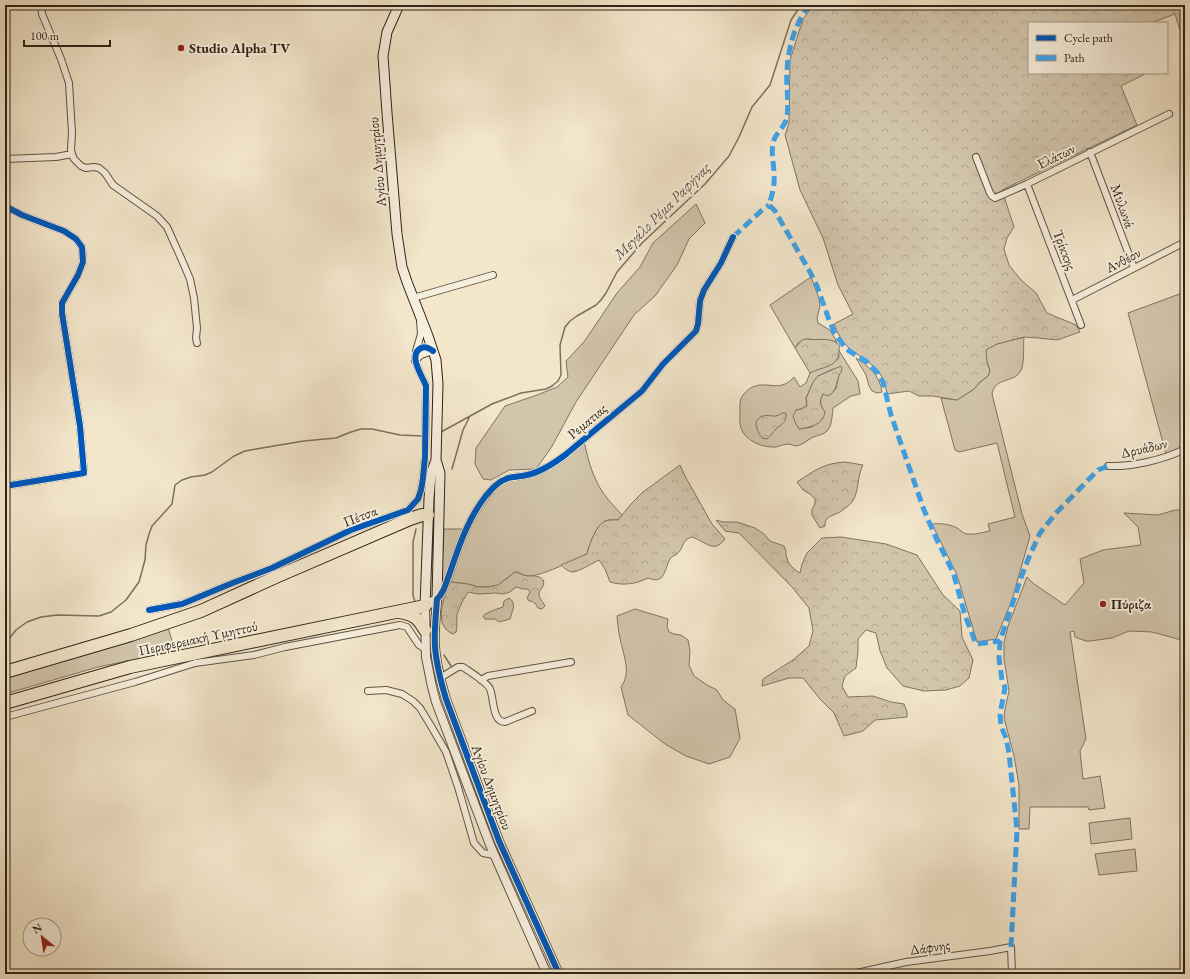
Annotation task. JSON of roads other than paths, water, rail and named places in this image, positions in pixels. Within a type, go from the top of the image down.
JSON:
[{"type":"highway","name":"Περιφερειακή Υμηττού","points":[[5,672],[184,618],[410,519],[422,515],[434,515]]},
{"type":"highway","name":"Περιφερειακή Υμηττού","points":[[5,703],[101,675],[138,666],[425,606]]},
{"type":"highway","points":[[399,612],[413,615],[425,630]]},
{"type":"main road","name":"Αγίου Δημητρίου","points":[[399,5],[386,38],[383,56],[399,251],[404,272],[420,316]]},
{"type":"main road","points":[[420,316],[433,351],[438,372],[436,460],[431,474],[437,599],[425,606]]},
{"type":"main road","name":"Αγίου Δημητρίου","points":[[425,606],[426,562],[434,515]]},
{"type":"street","points":[[41,5],[42,14],[61,59],[69,83],[72,133],[71,150],[74,159],[86,168],[99,168],[113,186],[156,216],[167,227],[190,279],[194,298],[197,343]]},
{"type":"street","name":"Ελάτων","points":[[976,158],[994,198],[1027,184],[1169,114]]},
{"type":"street","name":"Μυλωνά","points":[[1090,152],[1134,268]]},
{"type":"street","points":[[5,159],[56,157],[72,154]]},
{"type":"street","name":"Τρίκκης","points":[[1027,184],[1081,325]]},
{"type":"street","points":[[5,206],[22,215],[64,232],[76,239],[82,247],[83,262],[78,275],[62,303],[62,313],[80,426],[84,473],[5,486]]},
{"type":"street","name":"Ρεματιας","points":[[437,599],[444,589],[463,535],[470,520],[489,492],[505,479],[534,473],[558,461],[642,391],[663,364],[696,331],[700,301],[704,290],[733,237]]},
{"type":"street","name":"Ανθέον","points":[[1072,300],[1185,242]]},
{"type":"street","points":[[413,298],[493,275]]},
{"type":"street","points":[[415,358],[421,334],[420,316]]},
{"type":"street","points":[[415,358],[433,351]]},
{"type":"street","name":"Πέτσα","points":[[149,610],[182,604],[272,568],[351,530],[408,510],[418,499],[421,490],[425,457],[426,386],[415,358]]},
{"type":"street","name":"Δρυάδων","points":[[1108,466],[1121,467],[1143,463],[1165,457],[1185,449]]},
{"type":"street","name":"Αγίου Δημητρίου","points":[[437,599],[435,645],[440,678],[446,699],[498,837],[559,974]]},
{"type":"street","name":"Αγίου Δημητρίου","points":[[425,606],[425,649],[428,672],[436,702],[486,836],[547,974]]},
{"type":"street","points":[[5,717],[135,682],[195,662],[250,656],[285,647],[400,625],[407,627],[418,645],[425,649]]},
{"type":"street","points":[[481,680],[488,676],[572,662]]},
{"type":"street","points":[[440,678],[462,666],[488,685],[491,690],[496,716],[499,721],[505,722],[532,712]]},
{"type":"street","points":[[368,691],[386,690],[402,694],[413,701],[420,708],[446,752],[474,843],[483,853],[494,855]]},
{"type":"street","name":"Δάφνης","points":[[852,974],[906,962],[1011,947],[1012,974]]},
{"type":"waterway","name":"Μεγάλο Ρέμα Ραφήνας","points":[[441,432],[492,404],[521,393],[546,389],[558,381],[561,375],[560,345],[565,327],[570,321],[596,305],[601,300],[617,272],[642,243],[705,184],[729,156],[752,107],[770,85],[791,20],[801,5]]},
{"type":"waterway","points":[[452,469],[463,430],[470,416]]},
{"type":"waterway","name":"Μεγάλο Ρέμα Ραφήνας","points":[[5,644],[16,630],[27,622],[41,617],[57,615],[99,616],[111,612],[126,600],[139,582],[145,560],[146,545],[152,526],[172,504],[175,485],[182,480],[212,472],[234,456],[245,451],[304,441],[336,438],[361,429],[372,429],[400,435],[423,436]]},
{"type":"waterway","points":[[415,602],[413,595],[413,542],[416,529]]},
{"type":"waterway","points":[[444,655],[451,666]]},
{"type":"place","name":"Studio Alpha TV","points":[[181,48]]},
{"type":"place","name":"Πύριζα","points":[[1103,604]]}]
